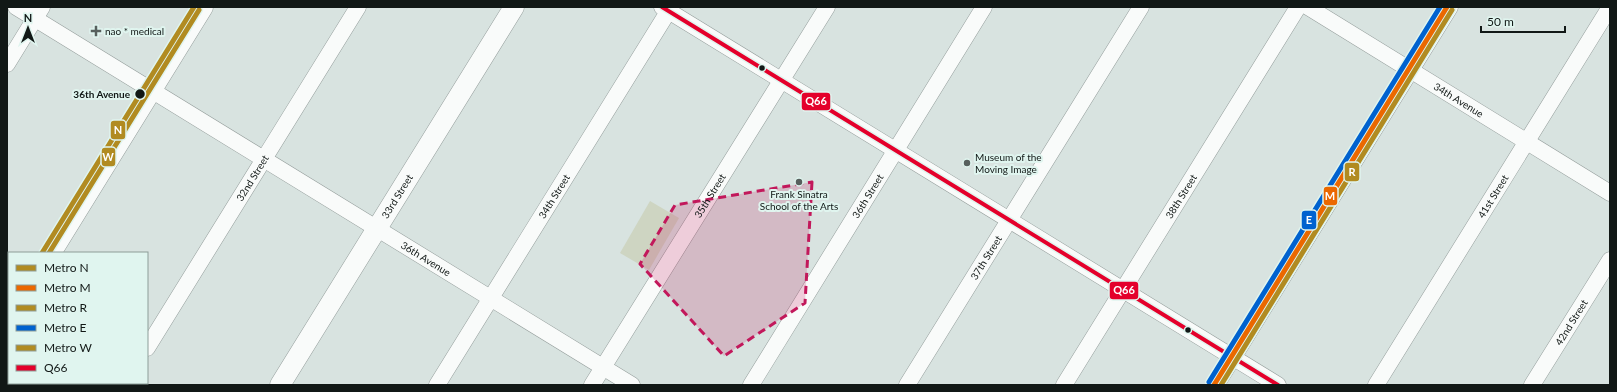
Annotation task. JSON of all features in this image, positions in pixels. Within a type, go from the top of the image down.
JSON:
[{"type":"main road","points":[[52,252],[203,7]]},
{"type":"main road","name":"33rd Street","points":[[280,385],[514,7]]},
{"type":"street","name":"36th Avenue","points":[[16,7],[39,13],[152,90],[632,385]]},
{"type":"street","name":"32nd Street","points":[[148,346],[358,7]]},
{"type":"street","name":"35th Street","points":[[592,385],[827,7]]},
{"type":"street","name":"36th Street","points":[[751,385],[984,7]]},
{"type":"street","name":"37th Street","points":[[907,385],[1140,7]]},
{"type":"street","name":"38th Street","points":[[1064,385],[1298,7]]},
{"type":"street","name":"34th Avenue","points":[[1308,7],[1610,193]]},
{"type":"street","points":[[1216,385],[1450,7]]},
{"type":"street","name":"41st Street","points":[[1376,385],[1610,7]]},
{"type":"street","points":[[667,8],[781,80],[1278,385]]},
{"type":"street","name":"34th Street","points":[[438,385],[667,8]]},
{"type":"street","points":[[7,64],[39,13]]},
{"type":"street","name":"42nd Street","points":[[1532,385],[1610,260]]},
{"type":"highlighted area","points":[[812,182],[805,303],[724,356],[640,264],[675,205]]},
{"type":"green space","points":[[650,201],[679,218],[649,270],[620,253]]},
{"type":"railway","points":[[50,252],[201,7]]},
{"type":"metro line","name":"N","points":[[43,252],[194,7]]},
{"type":"metro line","name":"E","points":[[1209,382],[1440,7]]},
{"type":"metro line","name":"M","points":[[1214,385],[1447,7]]},
{"type":"metro line","name":"W","points":[[50,252],[199,10]]},
{"type":"metro line","name":"R","points":[[1221,385],[1452,10]]},
{"type":"transit line","name":"Q66","points":[[662,7],[1278,385]]},
{"type":"place","name":"nao * medical","points":[[96,31]]},
{"type":"place","name":"36th Avenue","points":[[140,94]]},
{"type":"place","name":"Museum of the Moving Image","points":[[967,163]]},
{"type":"place","name":"Frank Sinatra School of the Arts","points":[[799,182]]}]
